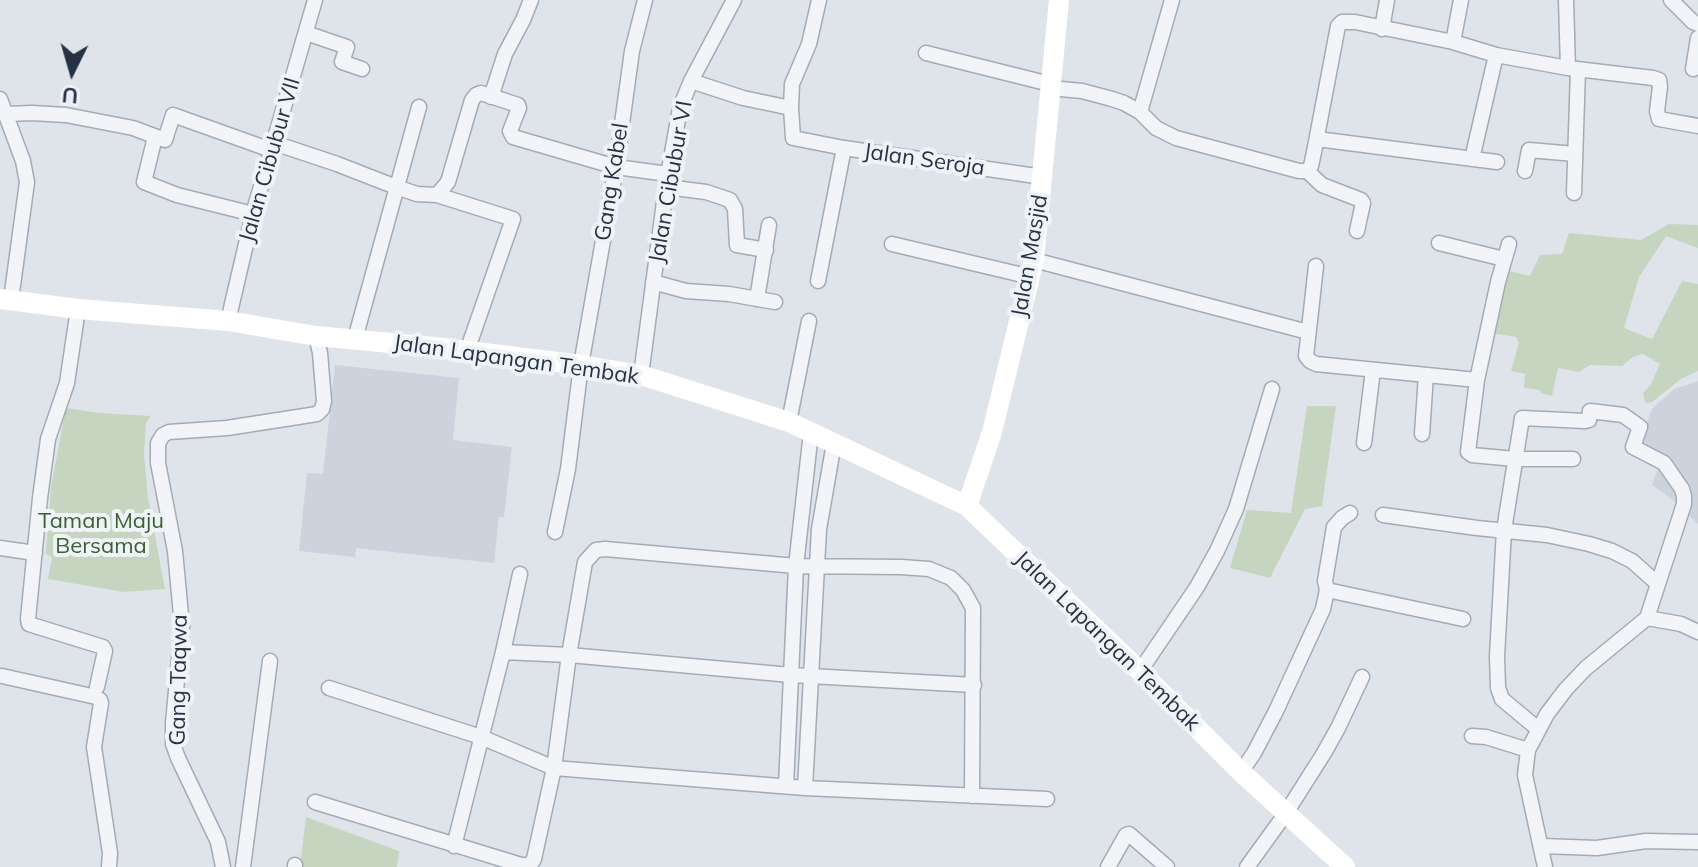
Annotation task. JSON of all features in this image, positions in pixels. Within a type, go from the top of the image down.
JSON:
[{"type":"street","name":"Jalan Cibubur VII","points":[[228,321],[253,214],[315,0]]},
{"type":"street","points":[[491,97],[505,54],[531,0]]},
{"type":"street","name":"Gang Kabel","points":[[555,532],[568,469],[581,365],[616,167],[632,51],[645,0]]},
{"type":"street","name":"Jalan Cibubur VI","points":[[641,375],[667,180],[680,108],[734,0]]},
{"type":"street","points":[[819,0],[809,44],[792,84],[793,138],[844,148]]},
{"type":"street","name":"Jalan Masjid","points":[[973,511],[1033,268],[1059,0]]},
{"type":"street","points":[[1140,112],[1172,0]]},
{"type":"street","points":[[1382,29],[1387,0]]},
{"type":"street","points":[[1453,42],[1461,0]]},
{"type":"street","points":[[1566,0],[1573,68],[1574,193]]},
{"type":"street","points":[[1671,0],[1698,24]]},
{"type":"street","points":[[1307,171],[1317,139],[1338,26],[1342,22],[1453,42],[1496,55],[1659,80],[1659,119],[1698,126]]},
{"type":"street","points":[[306,33],[347,47],[342,62],[362,69]]},
{"type":"street","points":[[1693,69],[1698,38]]},
{"type":"street","points":[[926,53],[1050,86],[1100,95],[1140,112],[1156,128],[1176,138],[1307,171],[1322,185],[1361,200],[1357,231]]},
{"type":"street","points":[[1472,159],[1496,55]]},
{"type":"street","points":[[691,81],[743,98],[791,108]]},
{"type":"street","points":[[437,195],[448,182],[472,100],[481,93],[519,106],[510,131],[513,137],[730,200],[735,209],[737,245],[766,250]]},
{"type":"street","points":[[0,99],[23,161],[27,182],[5,300]]},
{"type":"street","points":[[355,339],[419,107]]},
{"type":"street","points":[[6,114],[66,115],[133,128],[165,140],[173,115],[337,164],[417,194],[437,195],[513,219],[467,351]]},
{"type":"street","points":[[155,137],[144,182],[177,195],[253,214]]},
{"type":"street","points":[[1317,139],[1497,162]]},
{"type":"street","name":"Jalan Seroja","points":[[818,281],[844,148],[1043,177]]},
{"type":"street","points":[[1525,171],[1529,150],[1575,154]]},
{"type":"street","points":[[757,299],[769,225]]},
{"type":"street","points":[[1439,243],[1507,252],[1477,380],[1468,452],[1515,459],[1573,459]]},
{"type":"street","points":[[892,244],[1033,268],[1308,332]]},
{"type":"street","points":[[1316,266],[1306,356],[1310,361],[1477,380]]},
{"type":"street","points":[[653,282],[686,291],[775,302]]},
{"type":"street","name":"Jalan Lapangan Tembak","points":[[5,300],[228,321],[316,336],[581,365],[641,375],[789,422],[973,511],[1241,772],[1345,867]]},
{"type":"street","points":[[78,309],[67,383],[48,439],[28,619],[29,624],[34,626],[103,647],[105,651],[97,687]]},
{"type":"street","points":[[789,422],[809,321]]},
{"type":"street","name":"Gang Taqwa","points":[[223,867],[215,834],[173,744],[182,626],[175,551],[158,463],[158,443],[169,432],[227,428],[317,414],[324,401],[316,336]]},
{"type":"street","points":[[1364,443],[1373,370]]},
{"type":"street","points":[[1422,434],[1426,375]]},
{"type":"street","points":[[1140,671],[1197,587],[1217,551],[1236,509],[1272,389]]},
{"type":"street","points":[[1538,729],[1502,699],[1498,688],[1504,530],[1515,459],[1516,417],[1587,421],[1590,404],[1639,424],[1640,430],[1633,445],[1661,460],[1682,489],[1684,504],[1647,618],[1586,668],[1560,697],[1528,750],[1525,775],[1545,867]]},
{"type":"street","points":[[786,786],[796,566],[811,432]]},
{"type":"street","points":[[805,788],[819,529],[834,443]]},
{"type":"street","points":[[1241,772],[1276,711],[1323,609],[1334,527],[1350,513]]},
{"type":"street","points":[[1383,515],[1568,539],[1612,551],[1632,561],[1658,584]]},
{"type":"street","points":[[0,548],[35,553]]},
{"type":"street","points":[[315,802],[454,846],[530,865],[534,859],[554,768],[585,562],[596,550],[605,549],[796,566],[929,569],[951,578],[963,590],[973,608],[972,796]]},
{"type":"street","points":[[454,846],[520,574]]},
{"type":"street","points":[[1327,590],[1463,619]]},
{"type":"street","points":[[1647,618],[1681,624],[1698,632]]},
{"type":"street","points":[[503,652],[791,675],[974,685]]},
{"type":"street","points":[[243,867],[270,661]]},
{"type":"street","points":[[1247,867],[1286,813],[1338,728],[1362,677]]},
{"type":"street","points":[[1,679],[96,697],[101,703],[94,747],[110,853],[109,867]]},
{"type":"street","points":[[329,688],[481,737],[554,768],[805,788],[1047,799]]},
{"type":"street","points":[[1472,736],[1486,737],[1528,750]]},
{"type":"street","points":[[1108,867],[1129,834],[1167,867]]},
{"type":"street","points":[[1542,846],[1597,848],[1646,841],[1698,842]]},
{"type":"shaded area","points":[[335,365],[459,378],[453,440],[512,447],[504,517],[499,517],[494,563],[356,548],[355,557],[299,551],[307,473],[323,474]]},
{"type":"shaded area","points":[[1698,381],[1698,524],[1652,485],[1660,463],[1636,452],[1652,409],[1674,389]]},
{"type":"green space","points":[[1669,224],[1698,225],[1698,248],[1666,236],[1639,277],[1624,328],[1652,339],[1682,281],[1698,284],[1698,371],[1681,379],[1652,402],[1645,403],[1643,393],[1660,364],[1643,354],[1622,366],[1590,365],[1579,372],[1558,368],[1552,396],[1540,390],[1524,388],[1525,374],[1511,371],[1519,343],[1516,337],[1492,333],[1509,271],[1530,276],[1540,255],[1562,254],[1569,233],[1641,240]]},
{"type":"green space","points":[[1307,406],[1336,406],[1322,506],[1305,509],[1270,578],[1230,568],[1247,510],[1291,513]]},
{"type":"green space","name":"Taman Maju Bersama","points":[[66,408],[151,416],[146,423],[144,453],[148,498],[165,589],[124,592],[48,579],[52,558],[46,553],[51,487]]},
{"type":"green space","points":[[306,817],[399,851],[397,867],[300,867]]}]
